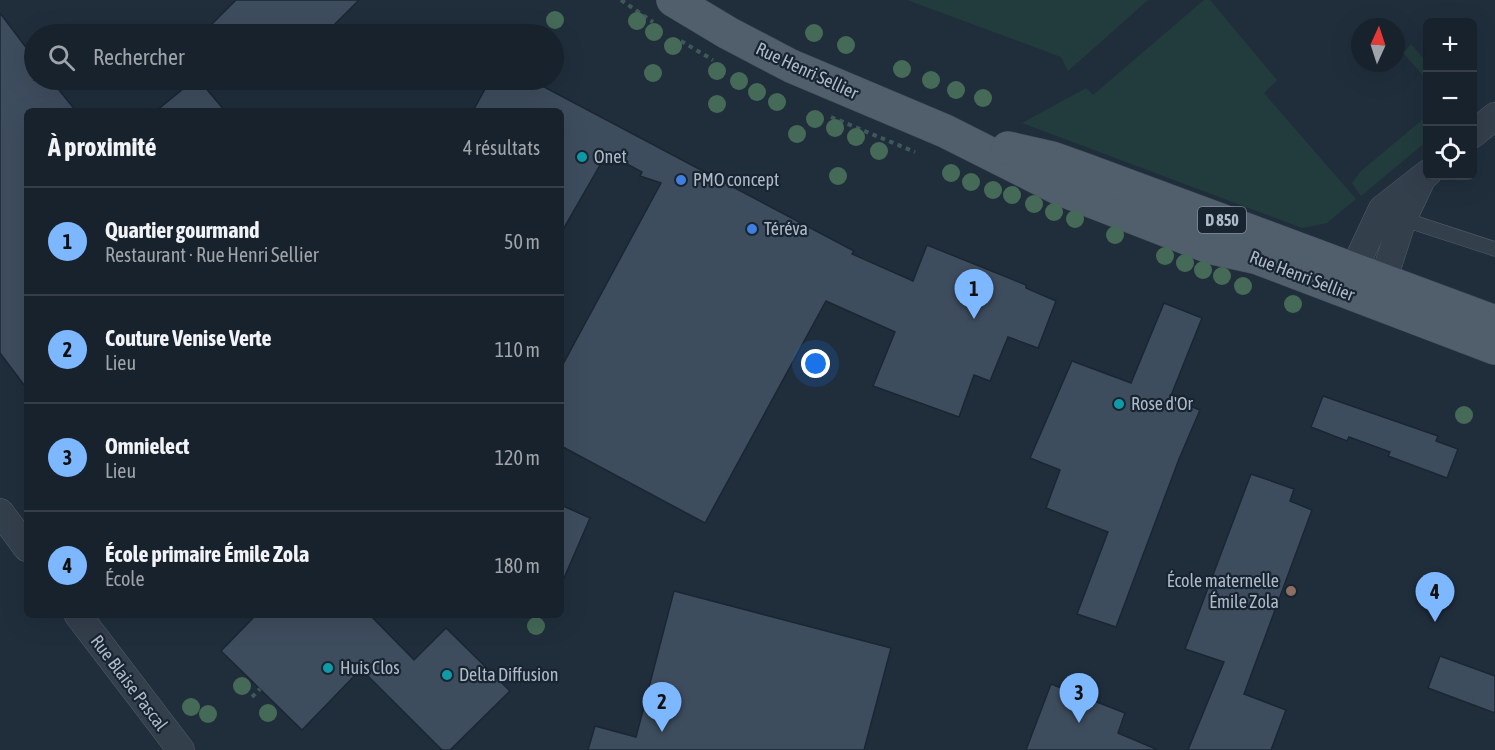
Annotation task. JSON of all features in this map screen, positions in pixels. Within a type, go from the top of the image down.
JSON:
[{"type":"main road","name":"Rue Henri Sellier","points":[[673,0],[728,33],[791,66],[945,131],[1060,189],[1212,248],[1258,258],[1495,322]]},
{"type":"main road","name":"Rue Henri Sellier","points":[[1365,286],[1495,348]]},
{"type":"street","points":[[1477,132],[1495,116]]},
{"type":"street","points":[[1365,286],[1382,209],[1423,176]]},
{"type":"street","points":[[1365,286],[1423,180]]},
{"type":"street","points":[[0,512],[24,544]]},
{"type":"street","name":"Rue Blaise Pascal","points":[[80,618],[180,750]]},
{"type":"lane","points":[[1403,219],[1495,249]]},
{"type":"path","points":[[252,697],[260,689]]},
{"type":"green space","points":[[907,0],[1148,0],[1068,71],[1061,57]]},
{"type":"green space","points":[[1204,0],[1210,0],[1277,80],[1264,93],[1356,199],[1327,223],[1302,228],[1022,123],[1086,88],[1093,95]]},
{"type":"green space","points":[[1411,44],[1423,58],[1423,76],[1405,55],[1405,51]]},
{"type":"green space","points":[[1423,119],[1423,144],[1361,196],[1352,183],[1361,171]]},
{"type":"building","points":[[236,0],[359,0],[335,24],[212,24]]},
{"type":"building","points":[[0,13],[24,45],[24,90],[59,90],[74,108],[24,108],[24,385],[0,353]]},
{"type":"building","points":[[182,90],[207,90],[222,108],[160,108]]},
{"type":"building","points":[[485,90],[550,90],[854,251],[852,254],[913,281],[927,245],[1026,285],[1026,288],[1056,301],[1038,348],[1008,337],[990,381],[974,375],[959,417],[873,386],[895,332],[826,301],[705,523],[564,448],[564,362],[661,183],[640,176],[642,172],[607,153],[564,228],[564,108],[475,108]]},
{"type":"building","name":"Rose d'Or","points":[[1164,303],[1202,318],[1170,398],[1200,410],[1179,459],[1116,627],[1077,614],[1108,532],[1046,508],[1060,470],[1030,458],[1072,361],[1131,383]]},
{"type":"building","points":[[1323,396],[1438,436],[1436,441],[1458,449],[1447,478],[1388,456],[1390,452],[1349,437],[1347,441],[1311,427]]},
{"type":"building","points":[[1251,474],[1294,489],[1290,501],[1312,510],[1244,694],[1286,710],[1271,750],[1188,750],[1224,662],[1185,649]]},
{"type":"building","points":[[564,506],[590,518],[564,578]]},
{"type":"building","points":[[674,591],[891,648],[864,750],[588,750],[595,726],[636,737]]},
{"type":"building","points":[[253,618],[373,618],[414,660],[446,628],[510,691],[450,750],[442,750],[361,669],[302,730],[221,651]]},
{"type":"building","points":[[1440,656],[1495,676],[1495,713],[1428,688]]},
{"type":"building","points":[[1051,684],[1125,713],[1118,733],[1158,750],[1026,750]]},
{"type":"place","name":"Onet","points":[[582,157]]},
{"type":"place","name":"PMO concept","points":[[681,180]]},
{"type":"place","name":"Téréva","points":[[752,229]]},
{"type":"place","name":"Quartier gourmand","points":[[974,319]]},
{"type":"place","name":"Rose d'Or","points":[[1119,404]]},
{"type":"place","name":"École maternelle Émile Zola","points":[[1291,591]]},
{"type":"place","name":"École primaire Émile Zola","points":[[1435,622]]},
{"type":"place","name":"Huis Clos","points":[[328,668]]},
{"type":"place","name":"Delta Diffusion","points":[[447,675]]},
{"type":"place","name":"Omnielect","points":[[1079,723]]},
{"type":"place","name":"Couture Venise Verte","points":[[662,732]]}]
